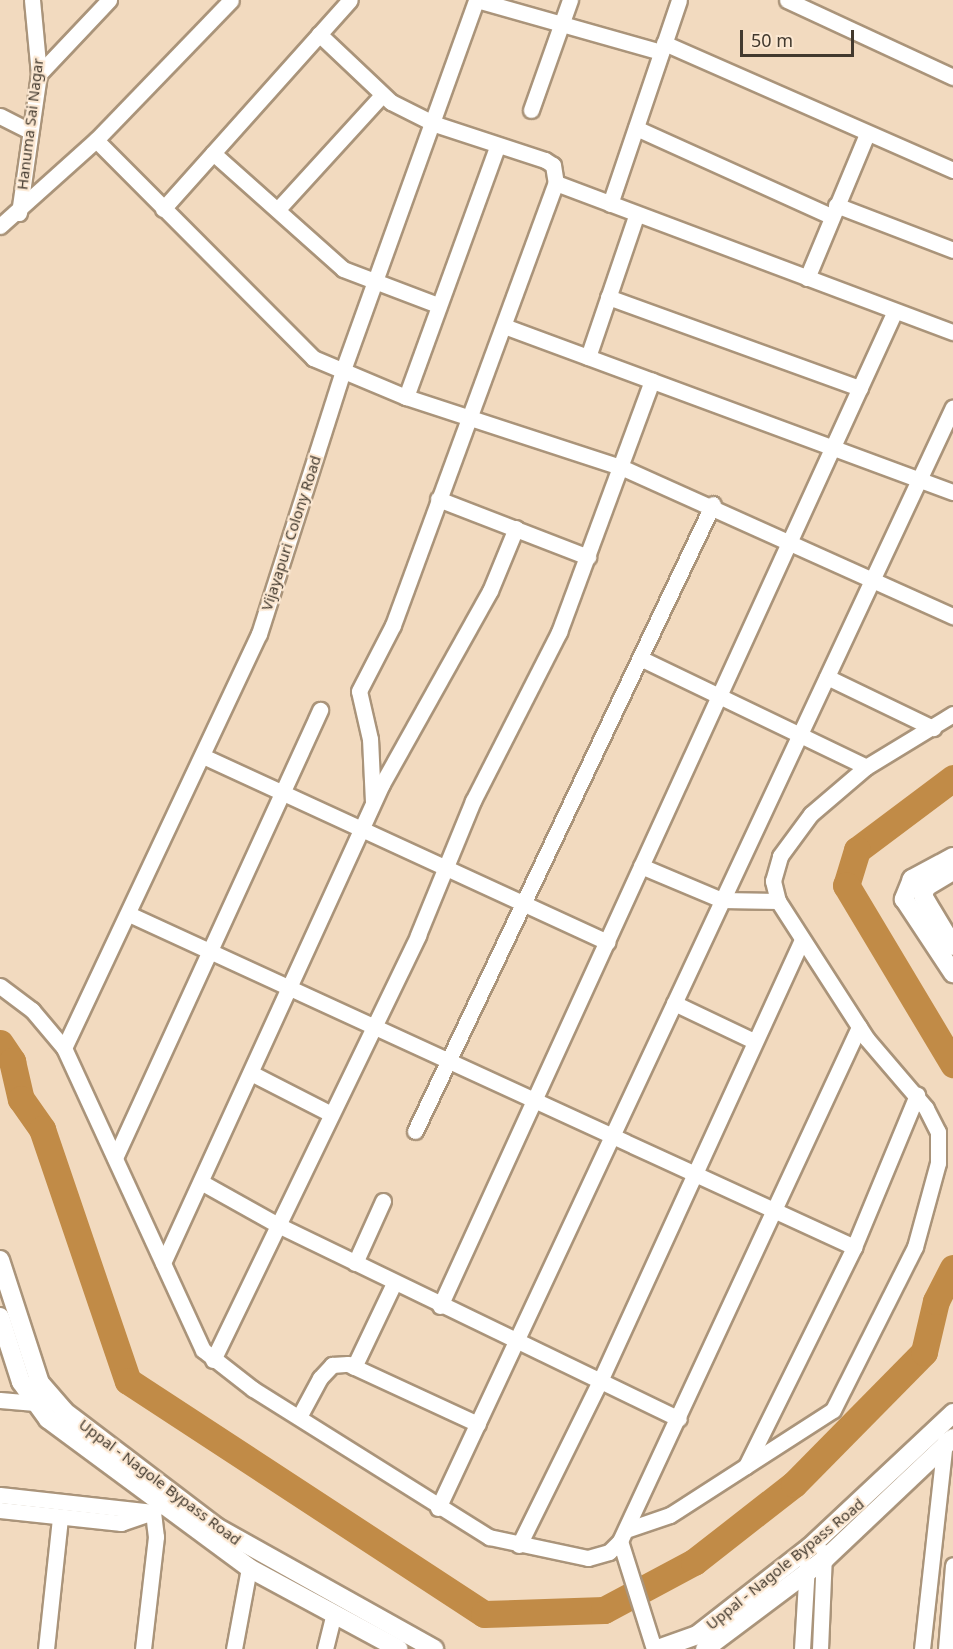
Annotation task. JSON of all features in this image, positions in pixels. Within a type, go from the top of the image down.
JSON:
[{"type":"street","name":"Hanuma Sai Nagar","points":[[20,213],[39,74],[32,0]]},
{"type":"street","points":[[39,74],[109,0]]},
{"type":"street","points":[[0,226],[20,213],[96,140],[231,0]]},
{"type":"street","points":[[163,209],[350,0]]},
{"type":"street","points":[[477,0],[562,26],[662,47],[866,136],[953,170]]},
{"type":"street","name":"Vijayapuri Colony Road","points":[[64,1048],[131,915],[205,757],[259,634],[343,370],[435,124],[477,0]]},
{"type":"street","points":[[531,110],[570,0]]},
{"type":"street","points":[[610,204],[679,0]]},
{"type":"street","points":[[787,0],[953,77]]},
{"type":"street","points":[[319,34],[382,95],[435,124],[497,147],[544,159],[553,165],[556,183],[393,625],[359,691],[370,739],[373,808]]},
{"type":"street","points":[[278,209],[382,95]]},
{"type":"street","points":[[0,116],[30,131]]},
{"type":"street","points":[[636,128],[834,211],[953,250]]},
{"type":"street","points":[[807,278],[866,136]]},
{"type":"street","points":[[96,140],[291,341],[343,370],[406,397],[470,416],[623,468],[713,504],[789,543],[953,616]]},
{"type":"street","points":[[406,397],[497,147]]},
{"type":"street","points":[[213,153],[343,269],[377,284],[438,305]]},
{"type":"street","points":[[556,183],[636,216],[807,278],[894,313],[953,332]]},
{"type":"street","points":[[588,357],[636,216]]},
{"type":"street","points":[[608,297],[860,388]]},
{"type":"street","points":[[440,1306],[894,313]]},
{"type":"street","points":[[504,326],[953,492]]},
{"type":"street","points":[[213,1360],[418,935],[443,867],[559,633],[623,468],[652,381]]},
{"type":"street","points":[[438,1508],[953,407]]},
{"type":"street","points":[[438,499],[588,557]]},
{"type":"street","points":[[415,1131],[713,504]]},
{"type":"street","points":[[163,1263],[373,808],[490,591],[516,528]]},
{"type":"street","points":[[640,657],[718,698],[866,767]]},
{"type":"street","points":[[827,676],[933,728]]},
{"type":"street","points":[[115,1158],[320,710]]},
{"type":"street","points":[[623,1536],[670,1515],[833,1410],[915,1247],[938,1163],[938,1132],[917,1095],[858,1027],[801,941],[778,901],[773,881],[780,856],[811,814],[866,767],[953,714]]},
{"type":"street","points":[[205,757],[607,942]]},
{"type":"street","points":[[953,857],[912,879],[904,899],[953,973]]},
{"type":"street","points":[[641,866],[722,900],[778,901]]},
{"type":"street","points":[[953,871],[926,887],[923,896],[953,946]]},
{"type":"street","points":[[131,915],[374,1024],[534,1102],[693,1171],[854,1247]]},
{"type":"street","points":[[519,1545],[600,1381],[693,1171],[801,941]]},
{"type":"street","points":[[0,986],[32,1010],[64,1048],[203,1350],[213,1360],[438,1508],[489,1537],[588,1558],[609,1552],[623,1536],[776,1210],[858,1027]]},
{"type":"street","points":[[674,1003],[754,1041]]},
{"type":"street","points":[[251,1073],[331,1114]]},
{"type":"street","points":[[746,1466],[854,1247],[917,1095]]},
{"type":"street","points":[[201,1182],[278,1226],[440,1306],[679,1419]]},
{"type":"street","points":[[355,1263],[383,1201]]},
{"type":"street","name":"Uppal - Nagole Bypass Road","points":[[0,1260],[40,1383],[50,1397],[161,1502],[434,1649]]},
{"type":"street","points":[[354,1367],[394,1283]]},
{"type":"street","points":[[0,1317],[32,1402],[0,1400]]},
{"type":"street","points":[[299,1417],[332,1365],[354,1367],[478,1424]]},
{"type":"street","name":"Uppal - Nagole Bypass Road","points":[[32,1402],[249,1568],[399,1649]]},
{"type":"street","points":[[922,1649],[949,1430]]},
{"type":"street","name":"Uppal - Nagole Bypass Road","points":[[670,1646],[804,1551],[949,1430]]},
{"type":"street","name":"Uppal - Nagole Bypass Road","points":[[706,1649],[825,1559],[949,1430]]},
{"type":"street","points":[[0,1495],[161,1502]]},
{"type":"street","points":[[0,1510],[121,1523],[161,1502]]},
{"type":"street","points":[[143,1649],[161,1502]]},
{"type":"street","points":[[46,1649],[60,1517]]},
{"type":"street","points":[[623,1536],[641,1611],[670,1646],[712,1649]]},
{"type":"street","points":[[820,1649],[825,1559],[822,1537]]},
{"type":"street","points":[[801,1649],[808,1571],[804,1551]]},
{"type":"street","points":[[946,1649],[953,1565]]},
{"type":"street","points":[[234,1649],[249,1568]]},
{"type":"street","points":[[325,1649],[334,1613]]},
{"type":"waterway","points":[[953,778],[857,850],[846,885],[953,1064]]},
{"type":"waterway","points":[[0,1043],[12,1061],[21,1099],[42,1129],[128,1381],[484,1614],[604,1610],[694,1562],[794,1484],[924,1352],[936,1301],[953,1268]]}]
